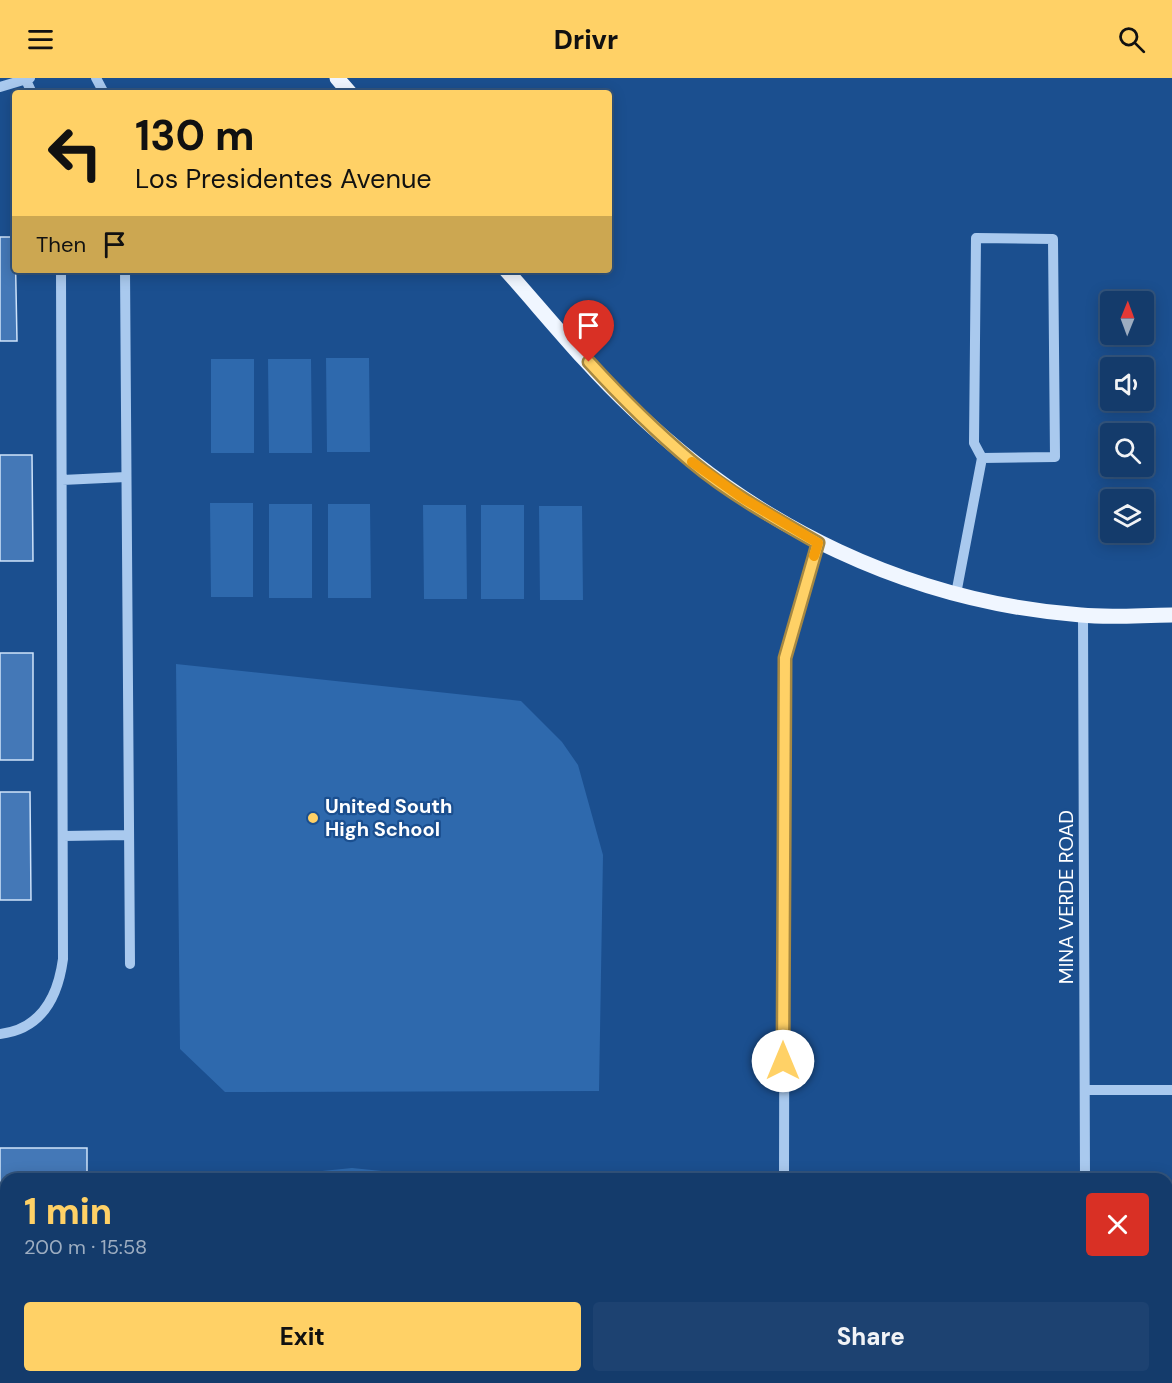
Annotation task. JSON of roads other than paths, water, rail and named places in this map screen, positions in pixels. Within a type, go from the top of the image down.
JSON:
[{"type":"main road","points":[[337,78],[347,90]]},
{"type":"main road","points":[[510,273],[631,408],[692,462],[744,499],[818,543],[882,571],[956,594],[1036,610],[1083,616],[1172,615]]},
{"type":"street","points":[[0,87],[27,79]]},
{"type":"street","points":[[956,594],[982,458],[974,442],[976,238],[1053,239],[1055,457],[982,458]]},
{"type":"street","points":[[0,1034],[28,1026],[43,1014],[54,998],[63,958],[61,273]]},
{"type":"street","points":[[125,273],[130,964]]},
{"type":"street","points":[[62,480],[126,477]]},
{"type":"street","points":[[784,1173],[785,658],[818,543]]},
{"type":"street","name":"MINA VERDE ROAD","points":[[1083,616],[1085,1173]]},
{"type":"street","points":[[63,836],[129,835]]},
{"type":"street","points":[[1085,1090],[1172,1090]]},
{"type":"place","name":"United South High School","points":[[313,818]]}]
